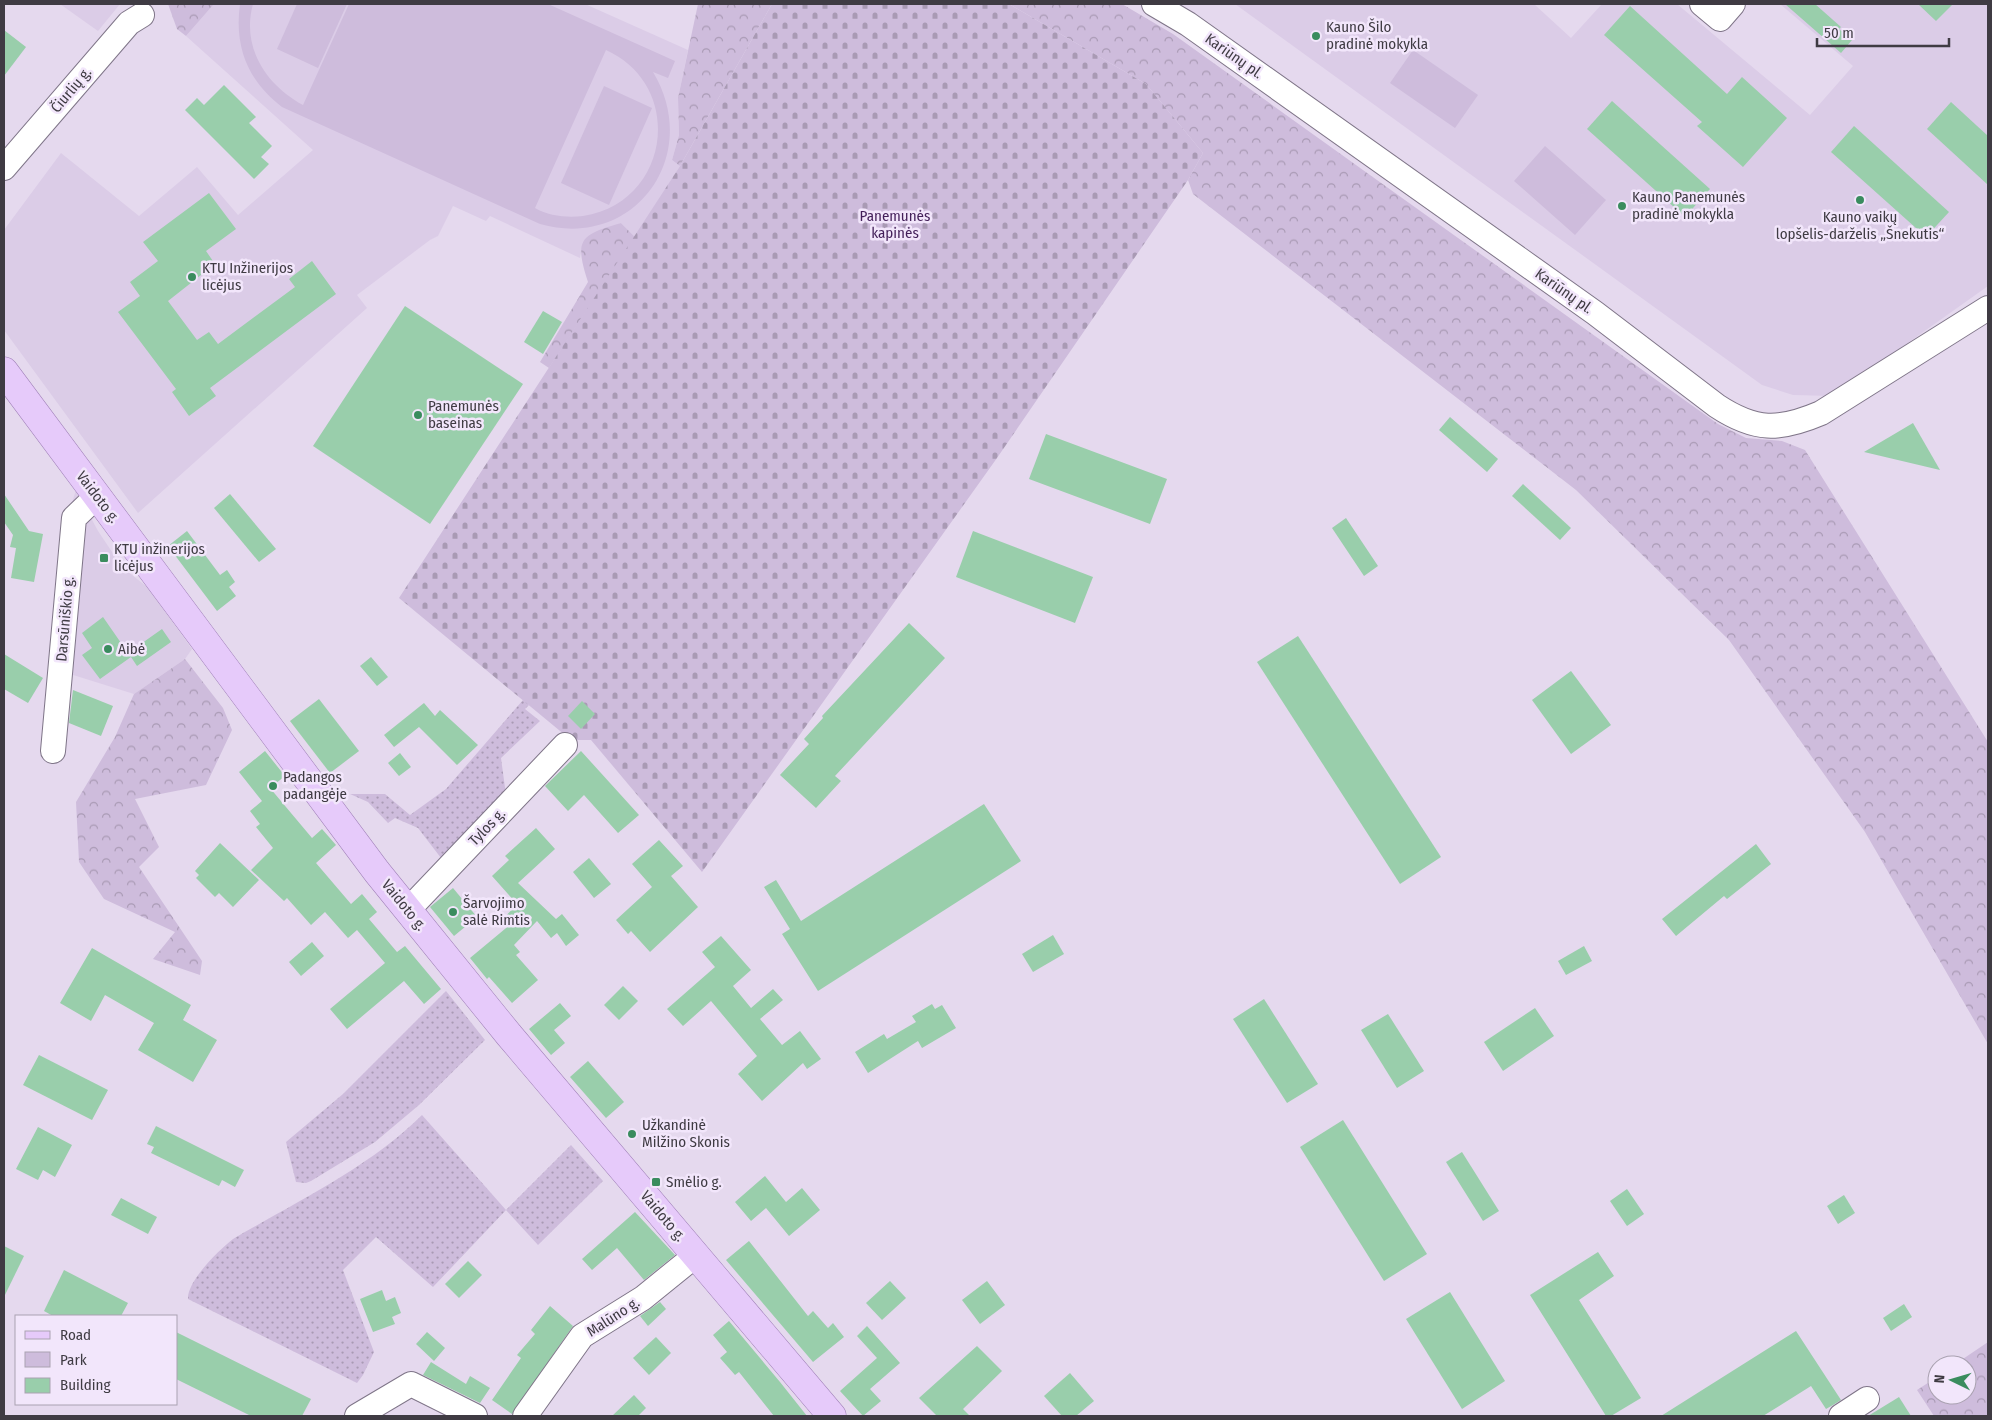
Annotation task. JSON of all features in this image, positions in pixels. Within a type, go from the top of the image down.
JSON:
[{"type":"main road","name":"Vaidoto g.","points":[[4,371],[350,838],[509,1035],[832,1416]]},
{"type":"street","name":"Kariūnų pl.","points":[[1154,4],[1188,24],[1587,307],[1737,420],[1767,427],[1798,423],[1821,413],[1988,308]]},
{"type":"street","points":[[1702,4],[1726,12]]},
{"type":"street","name":"Čiurlių g.","points":[[4,168],[128,23],[142,15]]},
{"type":"street","name":"Darsūniškio g.","points":[[54,751],[74,518],[98,496]]},
{"type":"street","name":"Tylos g.","points":[[408,910],[566,744]]},
{"type":"street","name":"Malūno g.","points":[[525,1416],[582,1336],[643,1298],[696,1255]]},
{"type":"street","points":[[357,1416],[411,1384],[475,1416]]},
{"type":"street","points":[[1841,1416],[1867,1399]]},
{"type":"shaded area","points":[[60,4],[120,4],[98,31]]},
{"type":"shaded area","name":"KTU Inžinerijos licėjus","points":[[214,4],[585,4],[688,50],[678,98],[679,135],[672,160],[680,166],[635,237],[621,223],[583,242],[580,258],[490,216],[486,221],[453,206],[438,236],[357,295],[367,308],[138,513],[4,330],[4,230],[61,153],[139,216],[197,167],[238,215],[313,150],[186,36]]},
{"type":"shaded area","points":[[1235,4],[1534,4],[1571,38],[1602,4],[1677,4],[1810,115],[1853,66],[1780,4],[1988,4],[1988,286],[1833,396],[1793,395],[1762,385]]},
{"type":"shaded area","points":[[76,490],[98,531],[122,567],[147,587],[192,649],[185,659],[134,694],[54,669],[65,513],[72,503]]},
{"type":"green space","points":[[168,4],[214,4],[186,36],[177,29]]},
{"type":"green space","points":[[240,4],[253,4],[250,20],[251,35],[254,50],[260,63],[278,87],[303,105],[349,4],[548,4],[675,61],[668,78],[653,72],[666,103],[670,135],[664,164],[651,189],[631,210],[605,223],[574,229],[540,224],[282,107],[260,86],[246,62],[239,35]],"holes":[[[606,50],[632,67],[648,89],[657,115],[657,142],[650,167],[635,190],[612,207],[583,216],[558,216],[535,208]]]},
{"type":"green space","points":[[297,4],[347,4],[318,68],[277,49]]},
{"type":"green space","points":[[698,4],[772,4],[680,166],[672,160],[679,135],[678,98]]},
{"type":"green space","name":"Panemunės kapinės","points":[[772,4],[1009,4],[1146,84],[1203,153],[1188,180],[997,458],[702,872],[591,740],[571,740],[399,598],[680,166]]},
{"type":"green space","points":[[1009,4],[1122,4],[1173,34],[1718,424],[1746,438],[1782,441],[1805,450],[1988,742],[1988,1044],[1865,832],[1729,640],[1576,490],[1193,194],[1188,180],[1203,153],[1146,84]]},
{"type":"green space","points":[[1413,50],[1478,95],[1455,128],[1390,83]]},
{"type":"green space","points":[[604,86],[652,108],[609,205],[561,183]]},
{"type":"green space","points":[[1545,146],[1606,200],[1575,235],[1514,181]]},
{"type":"green space","points":[[621,223],[635,237],[549,368],[540,362],[588,282],[581,256],[581,248],[584,241],[597,231]]},
{"type":"green space","points":[[185,659],[223,708],[232,730],[206,785],[135,799],[159,847],[139,867],[202,961],[200,975],[153,959],[175,932],[104,899],[79,862],[76,802],[115,737],[134,694]]},
{"type":"green space","points":[[523,700],[529,705],[525,709],[540,721],[501,758],[506,795],[441,858],[418,828],[395,818],[388,823],[368,802],[350,794],[385,794],[410,815],[446,789]]},
{"type":"green space","points":[[446,991],[485,1040],[419,1105],[375,1142],[311,1181],[306,1183],[296,1182],[286,1142],[343,1094]]},
{"type":"green space","points":[[422,1115],[506,1210],[433,1287],[376,1237],[343,1270],[374,1352],[357,1383],[188,1299],[189,1292],[198,1275],[212,1258],[233,1239],[332,1183],[402,1134]]},
{"type":"green space","points":[[571,1145],[603,1181],[538,1245],[506,1210]]},
{"type":"green space","points":[[1988,1342],[1988,1416],[1934,1416],[1917,1390],[1927,1384],[1927,1405],[1977,1405],[1977,1355],[1969,1355]]},
{"type":"building","points":[[1785,4],[1815,4],[1841,27],[1839,29],[1852,40],[1841,53]]},
{"type":"building","points":[[1918,4],[1953,4],[1936,21]]},
{"type":"building","points":[[1630,6],[1727,94],[1742,77],[1787,118],[1743,167],[1697,126],[1702,122],[1604,35]]},
{"type":"building","points":[[4,30],[26,47],[4,76]]},
{"type":"building","points":[[224,85],[256,117],[249,123],[272,146],[261,157],[269,164],[254,179],[185,110],[197,98],[204,105]]},
{"type":"building","points":[[1612,101],[1710,189],[1685,217],[1587,129]]},
{"type":"building","points":[[1951,102],[1988,136],[1988,185],[1927,129]]},
{"type":"building","points":[[1854,126],[1949,212],[1926,237],[1831,152]]},
{"type":"building","points":[[209,193],[236,229],[206,251],[215,264],[168,301],[197,340],[209,332],[218,344],[295,287],[289,279],[312,261],[336,294],[210,388],[216,396],[189,416],[172,392],[176,389],[118,312],[140,296],[130,282],[158,261],[143,242]]},
{"type":"building","name":"Panemunės baseinas","points":[[405,306],[523,384],[430,524],[313,446]]},
{"type":"building","points":[[543,311],[562,322],[543,354],[524,342]]},
{"type":"building","points":[[1450,417],[1498,459],[1487,472],[1439,430]]},
{"type":"building","points":[[1913,423],[1940,470],[1864,452]]},
{"type":"building","points":[[1046,434],[1167,479],[1150,524],[1029,479]]},
{"type":"building","points":[[1523,484],[1571,528],[1560,540],[1512,496]]},
{"type":"building","points":[[4,494],[29,531],[43,534],[34,582],[11,578],[16,548],[10,547],[13,535],[4,522]]},
{"type":"building","points":[[230,494],[276,549],[259,562],[214,508]]},
{"type":"building","points":[[1346,518],[1378,566],[1364,576],[1332,528]]},
{"type":"building","points":[[187,531],[220,575],[227,570],[235,582],[229,587],[236,596],[217,611],[168,546]]},
{"type":"building","points":[[973,531],[1093,577],[1075,623],[956,577]]},
{"type":"building","name":"Aibė","points":[[103,617],[128,653],[162,629],[171,642],[137,666],[131,657],[100,679],[82,655],[92,648],[82,633]]},
{"type":"building","points":[[909,623],[945,658],[835,776],[841,781],[816,808],[780,775],[809,744],[804,739],[823,718],[822,716]]},
{"type":"building","points":[[1298,636],[1441,857],[1400,884],[1257,662]]},
{"type":"building","points":[[4,654],[43,678],[28,703],[4,689]]},
{"type":"building","points":[[371,657],[388,677],[377,686],[360,666]]},
{"type":"building","points":[[1571,671],[1611,725],[1571,754],[1532,700]]},
{"type":"building","points":[[73,690],[113,706],[101,736],[69,723]]},
{"type":"building","points":[[319,699],[359,751],[330,773],[290,721]]},
{"type":"building","points":[[582,701],[595,714],[581,729],[568,716]]},
{"type":"building","points":[[424,703],[435,716],[440,710],[478,745],[457,765],[419,727],[394,747],[384,735]]},
{"type":"building","points":[[265,751],[285,776],[270,788],[312,838],[322,829],[336,845],[316,863],[351,904],[362,894],[377,912],[369,919],[397,952],[405,946],[441,989],[424,1004],[404,981],[347,1029],[330,1009],[385,963],[357,930],[348,938],[325,912],[311,925],[287,898],[284,901],[251,870],[273,848],[256,827],[260,824],[250,811],[262,801],[239,772]]},
{"type":"building","points":[[581,751],[639,815],[618,833],[584,795],[568,811],[545,786]]},
{"type":"building","points":[[400,753],[411,767],[399,776],[388,763]]},
{"type":"building","points":[[984,804],[1021,861],[818,991],[782,934],[790,929],[764,887],[776,880],[801,921]]},
{"type":"building","points":[[536,828],[555,849],[518,883],[556,919],[562,914],[579,935],[566,946],[557,933],[551,938],[537,921],[514,945],[520,952],[516,955],[538,980],[512,1003],[489,977],[487,979],[470,958],[511,924],[504,918],[517,904],[492,876],[509,860],[505,856]]},
{"type":"building","points":[[659,840],[683,866],[671,876],[698,907],[650,952],[631,931],[628,934],[616,920],[652,887],[632,864]]},
{"type":"building","points":[[220,843],[259,880],[233,907],[219,893],[215,897],[196,878],[199,875],[195,871]]},
{"type":"building","points":[[1756,844],[1771,864],[1727,899],[1724,896],[1676,936],[1662,919]]},
{"type":"building","points":[[589,858],[611,884],[594,898],[573,872]]},
{"type":"building","name":"Šarvojimo salė Rimtis","points":[[453,888],[477,917],[454,936],[430,907]]},
{"type":"building","points":[[1053,935],[1064,954],[1033,972],[1022,954]]},
{"type":"building","points":[[721,936],[751,970],[733,986],[751,1008],[773,989],[783,1000],[760,1019],[782,1045],[800,1031],[821,1059],[807,1069],[803,1063],[762,1101],[738,1074],[757,1056],[711,1001],[683,1026],[667,1009],[715,967],[702,952]]},
{"type":"building","points":[[312,942],[324,956],[301,976],[289,962]]},
{"type":"building","points":[[1584,946],[1592,961],[1566,975],[1558,961]]},
{"type":"building","points":[[92,948],[191,1005],[183,1020],[217,1040],[193,1082],[138,1050],[154,1023],[105,995],[91,1021],[60,1003]]},
{"type":"building","points":[[623,986],[638,1001],[619,1020],[604,1005]]},
{"type":"building","points":[[1264,999],[1318,1084],[1287,1103],[1233,1019]]},
{"type":"building","points":[[560,1003],[571,1016],[554,1030],[565,1043],[551,1055],[529,1029]]},
{"type":"building","points":[[932,1004],[935,1009],[942,1005],[956,1028],[922,1048],[918,1041],[868,1073],[855,1052],[884,1034],[887,1039],[916,1022],[912,1016]]},
{"type":"building","points":[[1535,1008],[1554,1036],[1503,1071],[1484,1042]]},
{"type":"building","points":[[1388,1014],[1424,1071],[1397,1088],[1361,1030]]},
{"type":"building","points":[[39,1055],[108,1090],[92,1120],[23,1085]]},
{"type":"building","points":[[588,1061],[624,1102],[606,1118],[570,1077]]},
{"type":"building","points":[[1343,1120],[1427,1254],[1384,1281],[1300,1147]]},
{"type":"building","points":[[156,1126],[244,1170],[235,1187],[222,1180],[219,1186],[151,1153],[154,1147],[147,1144]]},
{"type":"building","points":[[38,1127],[72,1145],[55,1177],[43,1170],[38,1180],[16,1169]]},
{"type":"building","points":[[1462,1152],[1499,1211],[1483,1221],[1446,1162]]},
{"type":"building","points":[[765,1176],[786,1202],[802,1188],[820,1210],[789,1236],[766,1208],[751,1221],[735,1202]]},
{"type":"building","points":[[1627,1189],[1644,1214],[1627,1226],[1610,1201]]},
{"type":"building","points":[[1844,1195],[1855,1213],[1838,1224],[1827,1206]]},
{"type":"building","points":[[121,1198],[157,1217],[148,1234],[111,1215]]},
{"type":"building","points":[[635,1212],[675,1255],[644,1280],[617,1248],[592,1270],[582,1259]]},
{"type":"building","points":[[749,1241],[808,1316],[813,1311],[828,1328],[833,1323],[844,1337],[813,1362],[726,1260]]},
{"type":"building","points":[[4,1246],[24,1256],[4,1297]]},
{"type":"building","points":[[1598,1252],[1614,1276],[1579,1300],[1641,1398],[1611,1416],[1606,1416],[1530,1295]]},
{"type":"building","points":[[468,1261],[482,1275],[459,1298],[445,1284]]},
{"type":"building","points":[[64,1270],[128,1303],[122,1315],[51,1315],[44,1311]]},
{"type":"building","points":[[890,1281],[906,1298],[882,1320],[866,1303]]},
{"type":"building","points":[[987,1281],[1005,1305],[980,1324],[962,1300]]},
{"type":"building","points":[[382,1290],[386,1301],[395,1297],[401,1313],[392,1317],[395,1324],[373,1332],[360,1299]]},
{"type":"building","points":[[1450,1292],[1505,1381],[1462,1409],[1406,1319]]},
{"type":"building","points":[[660,1302],[666,1309],[648,1326],[640,1316]]},
{"type":"building","points":[[1904,1304],[1912,1317],[1891,1331],[1883,1318]]},
{"type":"building","points":[[550,1306],[573,1326],[512,1414],[492,1400],[521,1358],[517,1355],[535,1334],[531,1330]]},
{"type":"building","points":[[729,1321],[807,1416],[774,1416],[739,1372],[735,1375],[720,1358],[727,1352],[713,1335]]},
{"type":"building","points":[[867,1326],[900,1363],[870,1389],[881,1401],[863,1416],[840,1391],[877,1358],[857,1336]]},
{"type":"building","points":[[1796,1331],[1841,1400],[1826,1409],[1811,1386],[1763,1416],[1661,1416]]},
{"type":"building","points":[[427,1332],[445,1348],[434,1361],[416,1344]]},
{"type":"building","points":[[178,1333],[311,1399],[302,1416],[251,1416],[178,1380]]},
{"type":"building","points":[[656,1337],[671,1353],[649,1375],[633,1358]]},
{"type":"building","points":[[977,1346],[1002,1371],[963,1409],[970,1416],[937,1416],[919,1398]]},
{"type":"building","points":[[431,1362],[466,1384],[470,1376],[490,1388],[480,1403],[423,1375]]},
{"type":"building","points":[[1070,1373],[1094,1401],[1076,1416],[1062,1416],[1044,1396]]},
{"type":"building","points":[[634,1395],[646,1408],[638,1416],[612,1416]]},
{"type":"building","points":[[1899,1397],[1911,1416],[1868,1416]]},
{"type":"place","name":"Kauno Šilo pradinė mokykla","points":[[1316,36]]},
{"type":"place","name":"Kauno vaikų lopšelis-darželis „Šnekutis“","points":[[1860,200]]},
{"type":"place","name":"Kauno Panemunės pradinė mokykla","points":[[1622,206]]},
{"type":"place","name":"KTU Inžinerijos licėjus","points":[[192,277]]},
{"type":"place","name":"Panemunės baseinas","points":[[418,415]]},
{"type":"place","name":"KTU inžinerijos licėjus","points":[[104,558]]},
{"type":"place","name":"Aibė","points":[[108,649]]},
{"type":"place","name":"Padangos padangėje","points":[[273,786]]},
{"type":"place","name":"Šarvojimo salė Rimtis","points":[[453,912]]},
{"type":"place","name":"Užkandinė Milžino Skonis","points":[[632,1134]]},
{"type":"place","name":"Smėlio g.","points":[[656,1182]]}]
